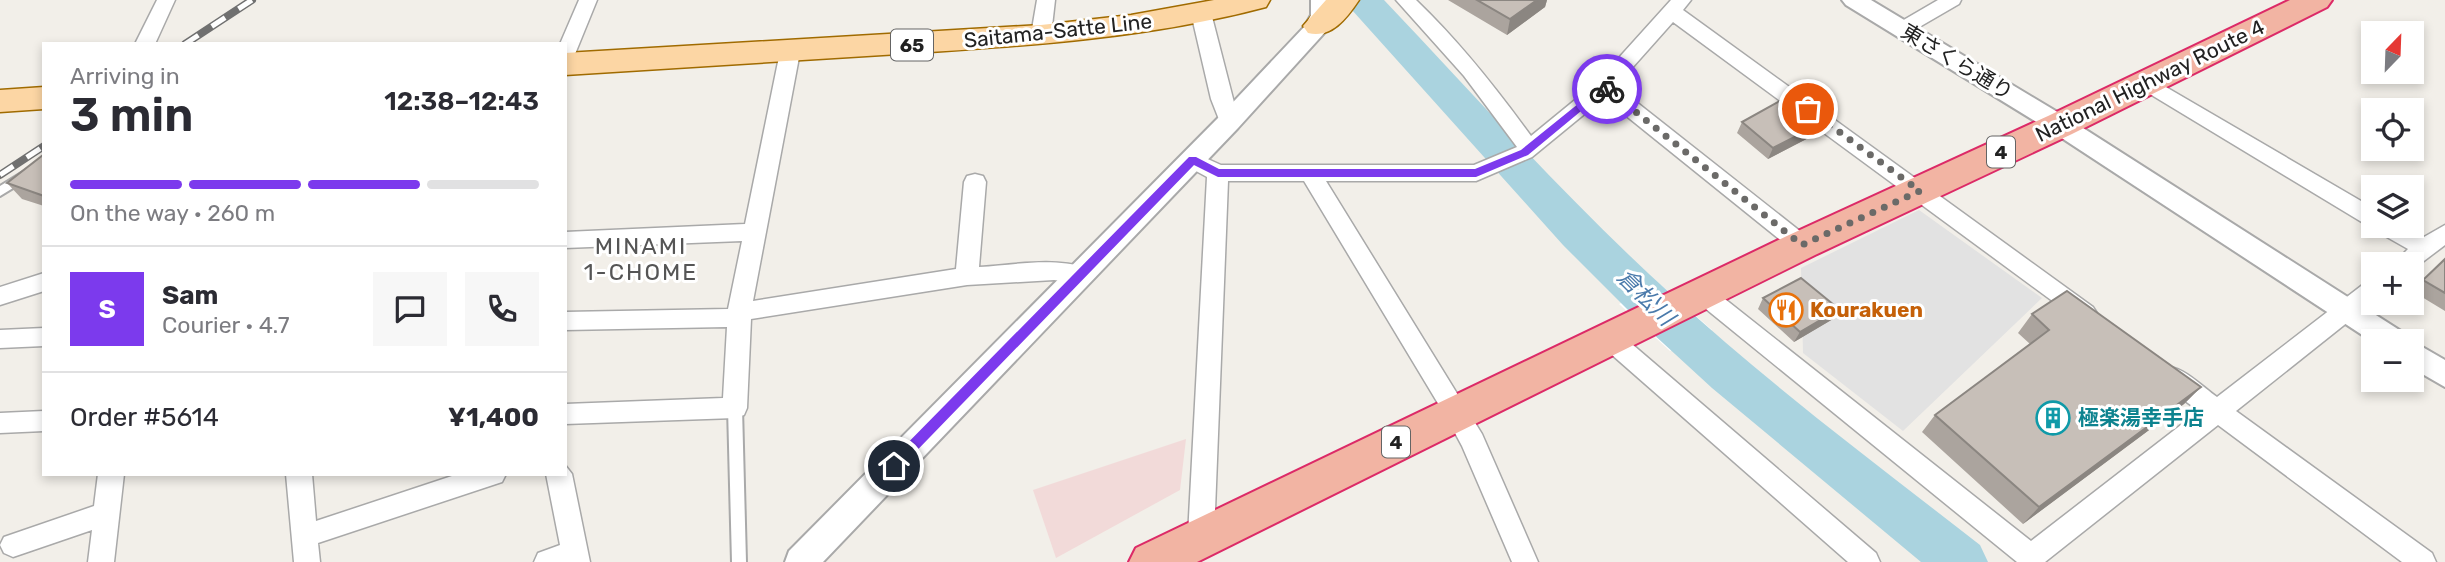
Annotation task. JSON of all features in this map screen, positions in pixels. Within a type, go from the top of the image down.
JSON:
[{"type":"highway","name":"National Highway Route 4","points":[[1152,562],[1200,549],[1457,413],[2316,0]]},
{"type":"main road","name":"Saitama-Satte Line","points":[[567,64],[1041,35],[1200,13],[1255,0]]},
{"type":"main road","points":[[1321,13],[1344,0]]},
{"type":"main road","points":[[0,101],[42,98]]},
{"type":"street","points":[[146,42],[166,0]]},
{"type":"street","points":[[567,49],[588,0]]},
{"type":"street","points":[[1041,35],[1046,0]]},
{"type":"street","points":[[1405,0],[1440,33],[1482,82],[1527,150]]},
{"type":"street","name":"東さくら通り","points":[[1854,0],[2060,125],[2376,329]]},
{"type":"street","points":[[1902,29],[1952,0]]},
{"type":"street","points":[[1192,160],[1218,173],[1476,173],[1527,150],[1604,87],[1678,6],[1920,191],[2108,330]]},
{"type":"street","points":[[1200,13],[1229,122]]},
{"type":"street","points":[[801,562],[1229,122],[1321,13]]},
{"type":"street","points":[[567,414],[735,408],[739,315],[790,52]]},
{"type":"street","points":[[2147,83],[2361,211]]},
{"type":"street","points":[[1604,87],[1802,245]]},
{"type":"street","points":[[1200,549],[1218,173]]},
{"type":"street","points":[[1311,174],[1473,442],[1525,562]]},
{"type":"street","points":[[967,276],[975,182]]},
{"type":"street","points":[[567,240],[754,232]]},
{"type":"street","points":[[2419,252],[2445,233]]},
{"type":"street","points":[[2407,238],[2424,248]]},
{"type":"street","points":[[567,321],[739,315],[967,276],[1054,271],[1080,274]]},
{"type":"street","points":[[0,296],[42,283]]},
{"type":"street","points":[[1694,299],[2034,559],[2361,299]]},
{"type":"street","points":[[1626,333],[1867,562]]},
{"type":"street","points":[[0,339],[42,337]]},
{"type":"street","points":[[2424,361],[2445,375]]},
{"type":"street","points":[[2152,363],[2423,562]]},
{"type":"street","points":[[0,423],[42,421]]},
{"type":"street","points":[[101,562],[111,476]]},
{"type":"street","points":[[299,476],[306,549],[488,476]]},
{"type":"street","points":[[547,562],[576,557],[559,476]]},
{"type":"street","points":[[13,545],[107,513]]},
{"type":"lane","points":[[0,192],[42,164]]},
{"type":"lane","points":[[735,408],[739,562]]},
{"type":"shaded area","points":[[1919,210],[2042,298],[1903,431],[1803,353],[1801,268]]},
{"type":"shaded area","points":[[1186,439],[1180,490],[1056,558],[1033,490]]},
{"type":"pier","points":[[1661,285],[1712,330],[1670,351],[1619,304]]},
{"type":"building","points":[[1477,0],[1537,0],[1510,19]]},
{"type":"building","points":[[1789,96],[1824,122],[1773,148],[1742,122]]},
{"type":"building","points":[[42,156],[42,195],[7,183]]},
{"type":"building","points":[[2445,259],[2445,293],[2424,279]]},
{"type":"building","points":[[1801,278],[1839,309],[1800,332],[1763,298]]},
{"type":"building","name":"極楽湯幸手店","points":[[2067,291],[2201,387],[2039,507],[1935,415],[2049,330],[2032,314]]},
{"type":"waterway","name":"倉松川","points":[[1362,0],[1542,195],[1655,308],[1767,406],[1961,562]]},
{"type":"railway","points":[[188,42],[252,0]]},
{"type":"railway","points":[[0,175],[42,147]]},
{"type":"way so far","points":[[1607,89],[1802,245],[1920,191],[1808,109]]},
{"type":"place","name":"Kourakuen","points":[[1786,310]]},
{"type":"place","name":"極楽湯幸手店","points":[[2053,418]]},
{"type":"district","name":"MINAMI 1-CHOME","points":[[641,259]]},
{"type":"route","points":[[894,466],[1192,160],[1218,173],[1476,173],[1525,152],[1604,87],[1607,89]]}]
